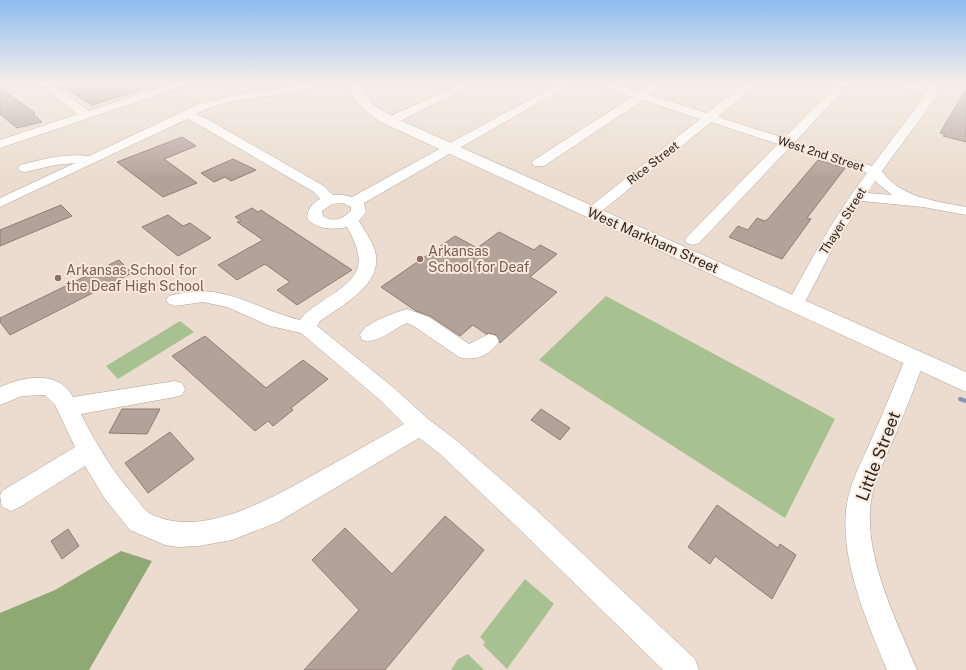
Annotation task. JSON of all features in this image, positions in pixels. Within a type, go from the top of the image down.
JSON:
[{"type":"main road","name":"West Markham Street","points":[[380,115],[449,148],[966,382]]},
{"type":"street","points":[[0,144],[86,115]]},
{"type":"street","points":[[0,203],[186,115]]},
{"type":"street","points":[[188,115],[205,123],[319,189],[329,200]]},
{"type":"street","points":[[390,121],[402,115]]},
{"type":"street","points":[[307,328],[308,322],[314,316],[353,287],[366,274],[370,264],[353,211],[343,199],[329,200],[321,204],[315,211],[315,218],[330,225],[353,211],[449,148],[509,115]]},
{"type":"street","points":[[540,163],[612,115]]},
{"type":"street","name":"West 2nd Street","points":[[701,115],[876,172]]},
{"type":"street","name":"Rice Street","points":[[592,212],[713,115]]},
{"type":"street","points":[[693,240],[814,115]]},
{"type":"street","name":"Thayer Street","points":[[796,304],[825,248],[844,216],[917,115]]},
{"type":"street","points":[[25,168],[55,160],[92,160]]},
{"type":"street","points":[[876,172],[882,181],[891,189],[923,203]]},
{"type":"street","points":[[859,196],[923,203],[966,211]]},
{"type":"street","points":[[174,300],[203,296],[230,302],[257,311],[277,321],[307,328],[387,394],[420,426],[448,447],[518,511],[684,670]]},
{"type":"street","points":[[369,335],[391,322],[407,316],[422,322],[466,352],[476,351],[489,341]]},
{"type":"street","name":"Little Street","points":[[902,670],[874,598],[866,568],[858,526],[858,512],[861,494],[871,466],[915,359]]},
{"type":"street","points":[[0,396],[19,388],[41,386],[50,387],[62,399],[88,451],[114,491],[139,521],[165,532],[178,534],[199,533],[232,527],[269,513],[420,426]]},
{"type":"street","points":[[66,407],[117,400],[175,389]]},
{"type":"street","points":[[11,499],[88,451]]},
{"type":"green space","points":[[606,296],[835,419],[785,518],[539,360]]},
{"type":"green space","points":[[180,321],[194,332],[118,379],[106,366]]},
{"type":"green space","points":[[121,551],[152,561],[89,670],[0,670],[0,613],[55,590]]},
{"type":"green space","points":[[525,579],[554,604],[507,669],[483,645],[485,642],[480,637]]},
{"type":"green space","points":[[468,654],[484,670],[451,670],[458,659]]},
{"type":"building","points":[[2,115],[34,115],[42,122],[17,128]]},
{"type":"building","points":[[950,115],[966,115],[966,142],[943,136],[945,134],[940,133]]},
{"type":"building","points":[[182,137],[196,146],[164,159],[197,183],[163,197],[117,162]]},
{"type":"building","points":[[233,159],[256,170],[231,181],[225,177],[214,182],[201,173]]},
{"type":"building","points":[[818,160],[845,168],[807,218],[811,219],[782,259],[729,237],[738,226],[748,230],[757,218],[765,221],[768,219]]},
{"type":"building","points":[[61,205],[72,216],[0,246],[0,230]]},
{"type":"building","points":[[252,208],[258,212],[261,210],[352,270],[297,305],[277,290],[290,282],[265,264],[237,280],[218,265],[263,240],[237,222],[241,221],[235,217]]},
{"type":"building","points":[[168,215],[183,226],[190,223],[211,238],[178,256],[142,227]]},
{"type":"building","points":[[499,232],[534,250],[540,245],[557,254],[530,277],[557,292],[500,343],[496,335],[489,333],[486,334],[473,325],[460,336],[430,316],[416,311],[381,287],[455,236],[477,248]]},
{"type":"building","points":[[119,260],[132,273],[10,335],[0,322],[0,318]]},
{"type":"building","points":[[205,336],[266,388],[303,360],[328,379],[291,408],[293,410],[273,426],[268,421],[255,431],[172,356]]},
{"type":"building","points":[[122,409],[160,409],[147,434],[109,433]]},
{"type":"building","points":[[541,409],[570,428],[560,440],[531,420]]},
{"type":"building","points":[[170,432],[194,459],[148,493],[125,463]]},
{"type":"building","points":[[717,505],[778,548],[780,544],[796,555],[772,599],[715,556],[710,564],[688,547]]},
{"type":"building","points":[[445,516],[484,550],[385,670],[304,670],[359,610],[312,560],[345,528],[392,574]]},
{"type":"building","points":[[68,529],[79,546],[62,559],[51,541]]},
{"type":"waterway","points":[[961,399],[966,401]]},
{"type":"place","name":"Arkansas School for Deaf","points":[[420,259]]},
{"type":"place","name":"Arkansas School for the Deaf High School","points":[[58,278]]}]
